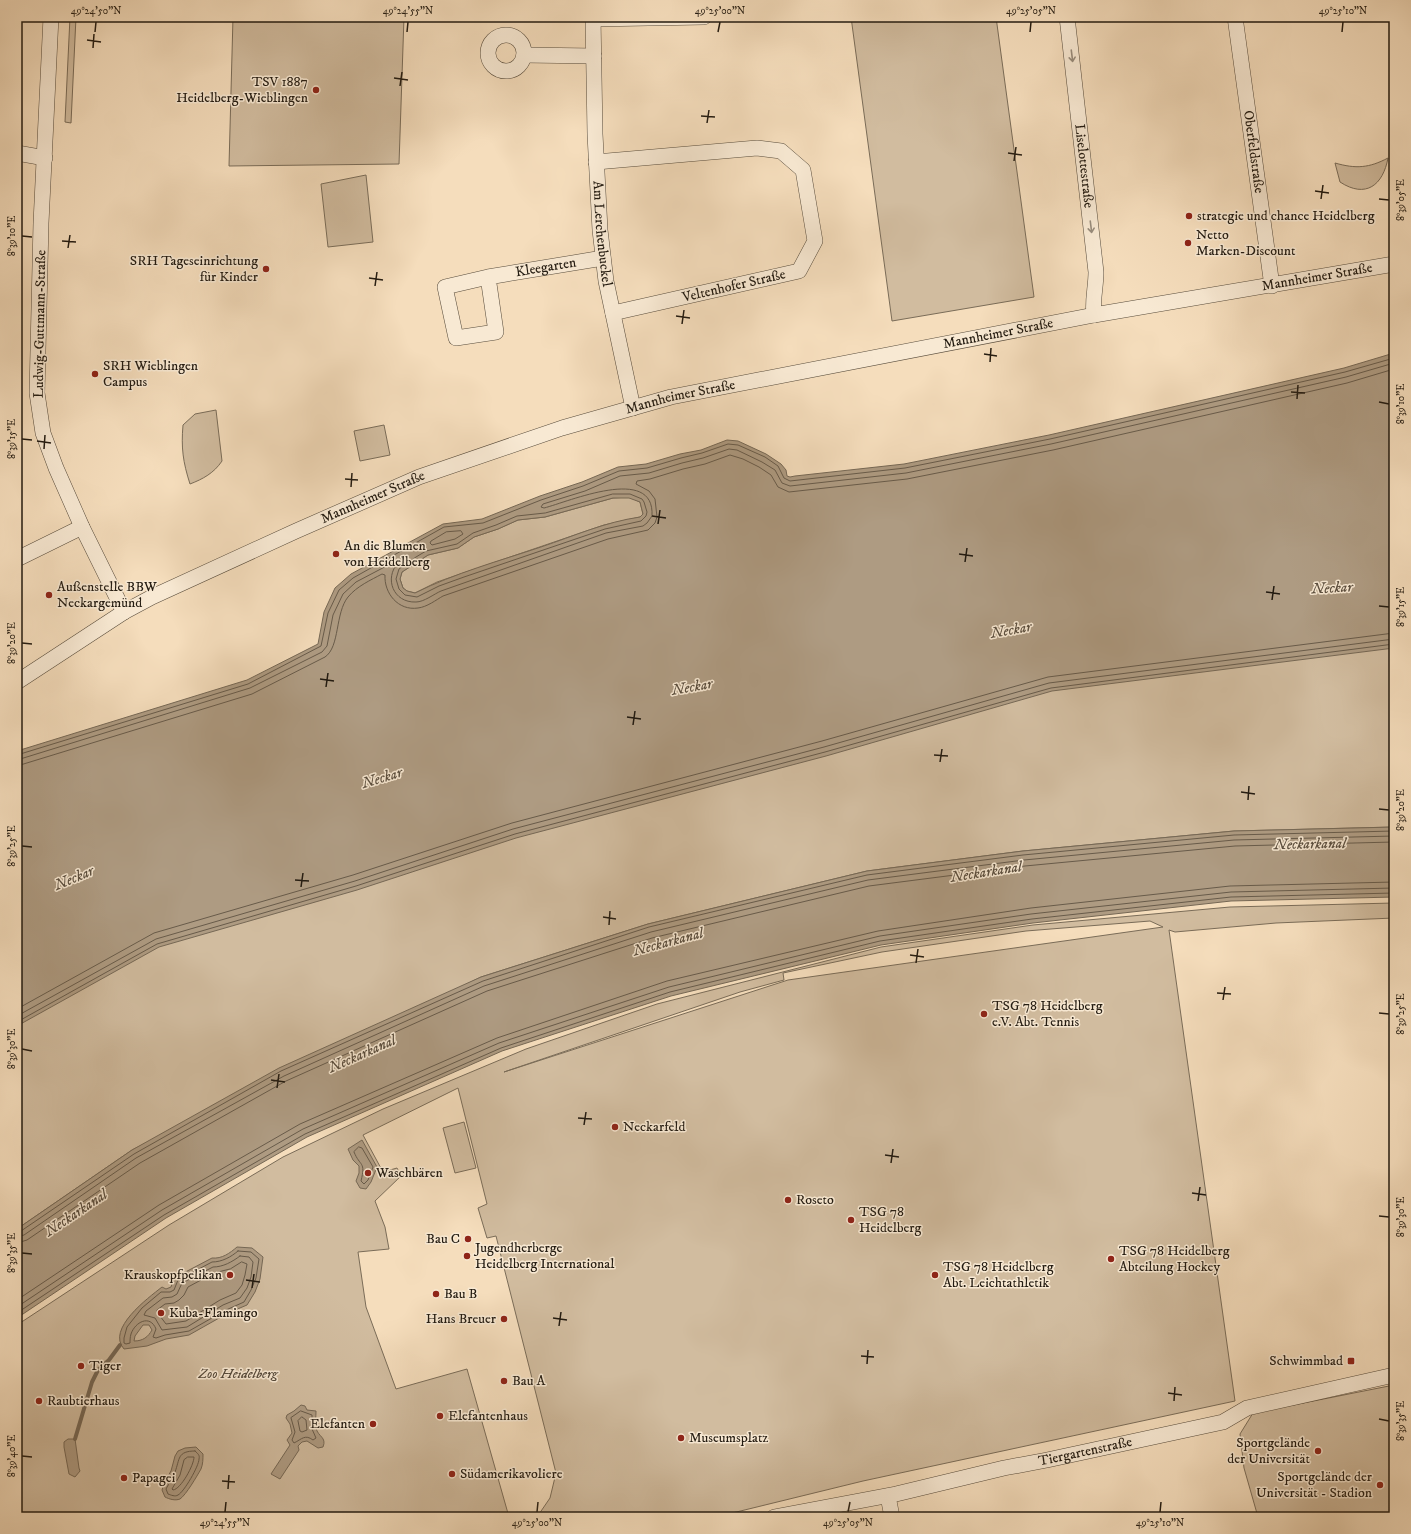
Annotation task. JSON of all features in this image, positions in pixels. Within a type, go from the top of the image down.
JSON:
[{"type":"street","name":"Ludwig-Guttmann-Straße","points":[[51,17],[38,312],[36,393],[43,433],[48,448],[82,527],[124,612]]},
{"type":"street","points":[[593,18],[704,17]]},
{"type":"street","name":"Liselottestraße","points":[[1067,17],[1096,272],[1096,285],[1092,304],[1094,315]]},
{"type":"street","name":"Oberfeldstraße","points":[[1235,17],[1272,286]]},
{"type":"street","name":"Am Lerchenbuckel","points":[[593,18],[594,134],[603,258],[606,281],[633,408]]},
{"type":"street","points":[[524,55],[594,56]]},
{"type":"street","name":"Veltenhofer Straße","points":[[596,162],[757,148],[781,151],[803,170],[815,241],[799,271],[613,313]]},
{"type":"street","points":[[17,153],[45,158]]},
{"type":"street","name":"Kleegarten","points":[[488,277],[496,332],[456,338],[445,287],[488,277],[603,258]]},
{"type":"street","name":"Mannheimer Straße","points":[[17,682],[124,612],[152,597],[419,477],[562,428],[686,394],[1094,315],[1272,286],[1394,264]]},
{"type":"street","points":[[17,559],[82,527]]},
{"type":"street","name":"Tiergartenstraße","points":[[774,1517],[888,1496],[1004,1468],[1223,1422],[1247,1408],[1394,1375]]},
{"type":"street","points":[[888,1496],[892,1517]]},
{"type":"green space","points":[[70,17],[76,17],[71,123],[65,122]]},
{"type":"green space","name":"TSV 1887 Heidelberg-Wieblingen","points":[[233,17],[404,17],[399,164],[229,166]]},
{"type":"green space","points":[[851,17],[996,17],[1034,297],[892,321]]},
{"type":"green space","points":[[1388,158],[1382,176],[1372,186],[1365,189],[1358,189],[1349,187],[1340,182],[1335,163],[1356,167],[1368,166]]},
{"type":"green space","points":[[366,175],[373,242],[328,247],[321,184]]},
{"type":"green space","points":[[216,410],[222,461],[208,475],[190,484],[183,455],[183,425],[195,414]]},
{"type":"green space","points":[[384,425],[390,455],[360,461],[354,431]]},
{"type":"green space","points":[[629,497],[640,502],[643,514],[640,517],[604,525],[437,582],[415,593],[407,591],[403,588],[400,579],[402,572],[428,555],[458,548],[474,537],[518,520],[545,517],[613,498]]},
{"type":"green space","points":[[1394,533],[1394,827],[1234,831],[1023,851],[867,871],[648,924],[481,977],[132,1150],[17,1229],[17,919]]},
{"type":"green space","name":"TSG 78 Heidelberg","points":[[1394,903],[1394,918],[1276,923],[1175,932],[1169,930],[1235,1401],[863,1481],[716,1517],[537,1517],[550,1498],[556,1473],[496,1236],[487,1238],[478,1208],[487,1204],[458,1088],[363,1135],[383,1172],[397,1168],[401,1176],[375,1201],[385,1227],[389,1249],[358,1252],[366,1307],[396,1389],[467,1369],[509,1517],[17,1517],[17,1325],[169,1225],[283,1157],[383,1109],[526,1049],[657,1004],[881,947],[1033,925],[1230,907]],"holes":[[[1150,921],[1163,927],[788,980],[504,1072],[740,992],[784,980],[783,973],[882,952],[1026,931]]]},
{"type":"green space","points":[[464,1122],[476,1168],[455,1173],[443,1128]]},
{"type":"green space","name":"Sportgelände der Universität","points":[[1394,1385],[1394,1517],[1258,1517],[1244,1468],[1240,1434],[1253,1413]]},
{"type":"water","name":"Neckar","points":[[1394,353],[1394,648],[1052,691],[826,756],[516,838],[357,890],[159,947],[17,1026],[17,751],[247,680],[318,644],[324,612],[335,588],[351,574],[443,524],[482,519],[618,467],[646,464],[680,454],[701,450],[727,440],[738,441],[766,454],[781,464],[786,470],[787,476],[790,477],[904,464],[1049,435],[1344,368]],"holes":[[[613,498],[629,498],[640,502],[643,514],[640,517],[614,522],[493,562],[461,573],[415,593],[407,591],[403,588],[400,579],[402,572],[428,555],[458,548],[474,537],[518,520],[545,517]]]},
{"type":"water","name":"Neckarkanal","points":[[1394,827],[1394,897],[1231,901],[1033,923],[881,945],[671,996],[502,1051],[307,1137],[166,1218],[17,1318],[17,1229],[132,1150],[279,1068],[481,977],[648,924],[867,871],[1023,851],[1234,831]]},
{"type":"water","points":[[362,1140],[377,1167],[371,1182],[366,1189],[360,1188],[356,1181],[359,1173],[359,1166],[353,1160],[348,1149]]},
{"type":"water","points":[[237,1247],[252,1248],[263,1257],[260,1279],[255,1292],[247,1305],[228,1313],[189,1335],[166,1339],[147,1346],[124,1349],[120,1341],[120,1332],[124,1323],[139,1306],[162,1287],[166,1289],[171,1287],[174,1278],[212,1258],[222,1257]],"holes":[[[143,1325],[149,1325],[152,1330],[149,1335],[143,1339],[134,1341],[135,1336]]]},
{"type":"water","points":[[301,1405],[305,1406],[307,1410],[316,1411],[316,1428],[324,1441],[324,1444],[323,1447],[318,1448],[307,1441],[302,1442],[298,1446],[299,1450],[280,1479],[271,1474],[290,1445],[287,1440],[292,1433],[290,1424],[286,1418],[287,1415]]},
{"type":"water","points":[[68,1439],[75,1439],[80,1471],[75,1477],[69,1474],[64,1447],[64,1442]]},
{"type":"water","points":[[196,1447],[203,1454],[203,1460],[201,1469],[194,1481],[180,1499],[174,1500],[165,1497],[162,1490],[178,1451],[185,1448]]},
{"type":"waterway","points":[[75,1439],[92,1382],[98,1370],[109,1360],[120,1345]]},
{"type":"place","name":"TSV 1887 Heidelberg-Wieblingen","points":[[316,90]]},
{"type":"place","name":"strategie und chance Heidelberg","points":[[1189,216]]},
{"type":"place","name":"Netto Marken-Discount","points":[[1188,243]]},
{"type":"place","name":"SRH Tageseinrichtung für Kinder","points":[[266,269]]},
{"type":"place","name":"SRH Wieblingen Campus","points":[[95,374]]},
{"type":"place","name":"An die Blumen von Heidelberg","points":[[336,554]]},
{"type":"place","name":"Außenstelle BBW Neckargemünd","points":[[49,595]]},
{"type":"place","name":"TSG 78 Heidelberg e.V. Abt. Tennis","points":[[984,1014]]},
{"type":"place","name":"Neckarfeld","points":[[615,1127]]},
{"type":"place","name":"Waschbären","points":[[368,1173]]},
{"type":"place","name":"Roseto","points":[[788,1200]]},
{"type":"place","name":"TSG 78 Heidelberg","points":[[851,1220]]},
{"type":"place","name":"Bau C","points":[[468,1239]]},
{"type":"place","name":"Jugendherberge Heidelberg International","points":[[467,1256]]},
{"type":"place","name":"TSG 78 Heidelberg Abteilung Hockey","points":[[1111,1259]]},
{"type":"place","name":"Krauskopfpelikan","points":[[230,1275]]},
{"type":"place","name":"TSG 78 Heidelberg Abt. Leichtathletik","points":[[935,1275]]},
{"type":"place","name":"Bau B","points":[[436,1294]]},
{"type":"place","name":"Kuba-Flamingo","points":[[161,1313]]},
{"type":"place","name":"Hans Breuer","points":[[504,1319]]},
{"type":"place","name":"Schwimmbad","points":[[1351,1361]]},
{"type":"place","name":"Tiger","points":[[81,1366]]},
{"type":"place","name":"Bau A","points":[[504,1381]]},
{"type":"place","name":"Raubtierhaus","points":[[39,1401]]},
{"type":"place","name":"Elefantenhaus","points":[[440,1416]]},
{"type":"place","name":"Elefanten","points":[[373,1424]]},
{"type":"place","name":"Museumsplatz","points":[[681,1438]]},
{"type":"place","name":"Sportgelände der Universität","points":[[1318,1451]]},
{"type":"place","name":"Südamerikavoliere","points":[[452,1474]]},
{"type":"place","name":"Papagei","points":[[124,1478]]},
{"type":"place","name":"Sportgelände der Universität - Stadion","points":[[1380,1485]]},
{"type":"park label","name":"Zoo Heidelberg","points":[[238,1374]]}]
